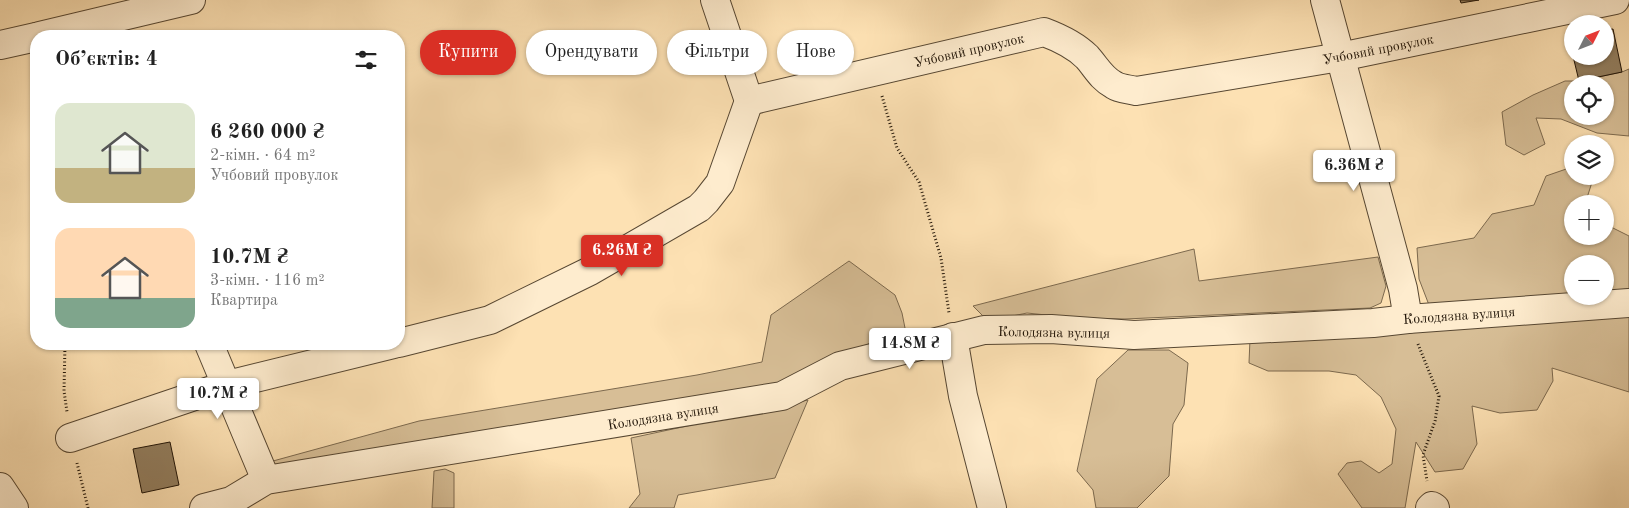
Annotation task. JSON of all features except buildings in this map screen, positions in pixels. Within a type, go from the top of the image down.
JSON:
[{"type":"street","points":[[68,30],[192,0]]},
{"type":"street","points":[[405,341],[490,320],[590,271],[699,208],[706,201],[720,183],[748,101],[714,0]]},
{"type":"street","points":[[1325,0],[1403,289],[1408,319]]},
{"type":"street","name":"Учбовий провулок","points":[[748,101],[1044,32],[1064,40],[1079,50],[1088,58],[1098,73],[1114,86],[1136,91],[1340,57],[1615,0]]},
{"type":"street","points":[[0,45],[30,39]]},
{"type":"street","name":"Колодязна вулиця","points":[[204,508],[231,501],[266,480],[782,396],[840,366],[984,330],[1051,329],[1134,335],[1374,323],[1629,303]]},
{"type":"street","points":[[953,337],[963,396],[992,508]]},
{"type":"street","points":[[212,350],[266,480]]},
{"type":"street","points":[[70,438],[227,385],[370,350]]},
{"type":"street","points":[[0,487],[14,508]]},
{"type":"path","points":[[876,72],[897,148],[919,182],[940,258],[953,337]]},
{"type":"path","points":[[1408,319],[1439,396],[1436,421],[1423,455],[1432,507]]},
{"type":"path","points":[[65,350],[64,391],[70,438],[88,508]]},
{"type":"shaded area","points":[[1629,69],[1629,136],[1597,133],[1576,125],[1614,125],[1614,75],[1608,75]]},
{"type":"shaded area","points":[[1564,81],[1564,120],[1536,118],[1545,144],[1524,155],[1506,145],[1502,112],[1533,95]]},
{"type":"shaded area","points":[[1564,170],[1564,185],[1591,185],[1588,195],[1564,195],[1564,245],[1614,245],[1614,228],[1629,236],[1629,289],[1614,290],[1614,255],[1564,255],[1564,295],[1429,305],[1419,279],[1417,248],[1474,238],[1492,214],[1534,205],[1546,176]]},
{"type":"shaded area","points":[[1194,249],[1199,281],[1378,257],[1386,286],[1381,303],[1370,308],[1125,319],[1075,318],[1027,313],[988,321],[973,306]]},
{"type":"shaded area","points":[[849,261],[895,295],[902,313],[906,333],[849,350],[782,386],[627,414],[452,435],[276,468],[273,461],[419,421],[697,375],[762,362],[771,315]]},
{"type":"shaded area","points":[[1629,315],[1629,392],[1552,368],[1553,381],[1537,410],[1500,413],[1472,406],[1477,444],[1463,469],[1435,472],[1416,442],[1405,508],[1362,508],[1338,474],[1347,463],[1361,461],[1379,473],[1392,464],[1396,429],[1381,397],[1356,375],[1329,371],[1268,371],[1249,363],[1250,339],[1518,321],[1546,323]]},
{"type":"shaded area","points":[[1128,350],[1169,350],[1188,363],[1184,405],[1173,424],[1169,476],[1137,508],[1096,508],[1093,490],[1077,471],[1097,379]]},
{"type":"shaded area","points":[[808,400],[775,478],[678,495],[674,508],[629,508],[640,494],[631,438]]},
{"type":"shaded area","points":[[445,469],[454,473],[454,508],[432,508],[434,471]]}]
